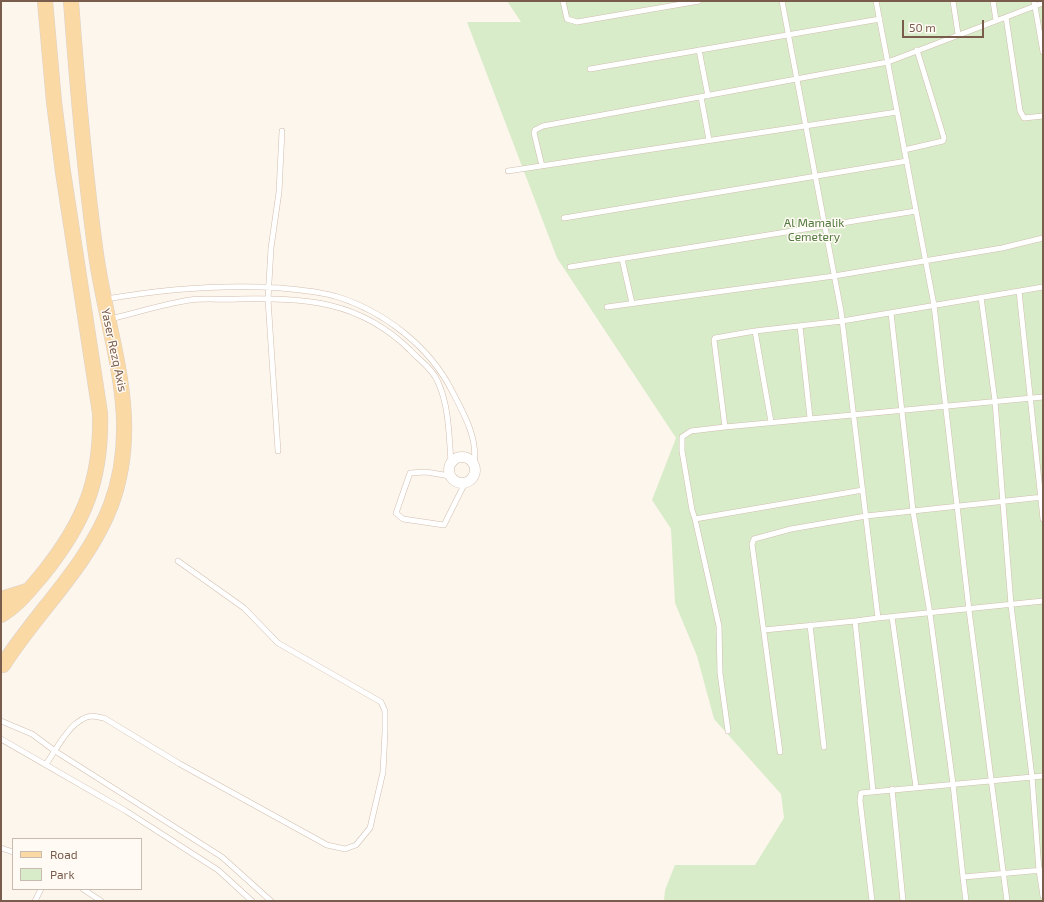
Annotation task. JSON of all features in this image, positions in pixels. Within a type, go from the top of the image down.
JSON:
[{"type":"main road","name":"Yaser Rezq Axis","points":[[1,615],[19,602],[63,549],[85,508],[96,470],[100,432],[95,380],[80,292],[54,102],[46,1]]},
{"type":"main road","name":"Yaser Rezq Axis","points":[[2,666],[23,635],[69,579],[89,550],[105,519],[116,486],[124,450],[125,413],[120,376],[103,299],[81,134],[71,1]]},
{"type":"main road","points":[[1,599],[28,591]]},
{"type":"street","points":[[463,457],[472,460],[474,464],[475,474],[473,478],[465,483],[456,482],[450,476],[449,471],[451,462],[454,459],[463,457]]},
{"type":"lane","points":[[563,1],[567,19],[577,22],[683,2],[699,1]]},
{"type":"lane","points":[[782,1],[842,321],[878,618]]},
{"type":"lane","points":[[876,1],[934,305],[969,610],[1007,901]]},
{"type":"lane","points":[[953,1],[958,34]]},
{"type":"lane","points":[[993,1],[996,20]]},
{"type":"lane","points":[[542,166],[534,133],[535,130],[543,126],[888,62],[958,34],[1006,17],[1034,4],[1043,3]]},
{"type":"lane","points":[[1034,4],[1043,52]]},
{"type":"lane","points":[[1006,17],[1020,111],[1024,118],[1043,116]]},
{"type":"lane","points":[[590,69],[880,19]]},
{"type":"lane","points":[[699,50],[708,96]]},
{"type":"lane","points":[[904,150],[941,142],[944,138],[917,50]]},
{"type":"lane","points":[[701,97],[709,140]]},
{"type":"lane","points":[[508,171],[897,112]]},
{"type":"lane","points":[[278,451],[268,287],[279,192],[282,131]]},
{"type":"lane","points":[[564,218],[815,175],[907,161]]},
{"type":"lane","points":[[570,267],[916,211]]},
{"type":"lane","points":[[608,307],[834,276],[1002,248],[1043,238]]},
{"type":"lane","points":[[622,259],[632,303]]},
{"type":"lane","points":[[103,299],[212,286],[268,287],[307,290],[338,297],[372,312],[413,340],[443,374],[472,430],[476,454],[474,464]]},
{"type":"lane","points":[[725,427],[714,340],[715,338],[755,331],[842,321],[1043,287]]},
{"type":"lane","points":[[1019,291],[1042,497],[1043,519]]},
{"type":"lane","points":[[981,297],[995,401],[1011,604],[1032,777],[1043,896]]},
{"type":"lane","points":[[107,320],[190,300],[268,299],[306,301],[336,306],[368,320],[404,344],[438,380],[446,407],[451,462]]},
{"type":"lane","points":[[891,313],[913,511],[930,614],[953,784],[966,901]]},
{"type":"lane","points":[[800,326],[810,418]]},
{"type":"lane","points":[[755,331],[771,422]]},
{"type":"lane","points":[[728,731],[720,673],[719,626],[692,510],[682,451],[682,437],[691,431],[725,427],[1043,397]]},
{"type":"lane","points":[[450,476],[414,472],[410,473],[396,513],[403,519],[444,524],[447,522],[465,483]]},
{"type":"lane","points":[[695,519],[863,490]]},
{"type":"lane","points":[[780,752],[752,544],[754,539],[791,529],[866,516],[1042,497]]},
{"type":"lane","points":[[46,764],[73,727],[82,720],[92,716],[104,718],[180,764],[327,845],[345,849],[356,845],[370,828],[383,772],[385,711],[381,702],[278,643],[244,608],[178,561]]},
{"type":"lane","points":[[764,630],[969,610],[1043,601]]},
{"type":"lane","points":[[892,617],[916,787]]},
{"type":"lane","points":[[855,621],[873,791]]},
{"type":"lane","points":[[810,625],[824,747]]},
{"type":"lane","points":[[1,721],[32,734],[55,751],[195,840],[222,858],[271,901]]},
{"type":"lane","points":[[1,739],[126,811],[218,870],[231,880],[252,901]]},
{"type":"lane","points":[[872,901],[860,800],[861,793],[1043,776]]},
{"type":"lane","points":[[892,789],[902,901]]},
{"type":"lane","points":[[1,848],[12,852]]},
{"type":"lane","points":[[963,877],[1041,870]]},
{"type":"lane","points":[[231,880],[239,873]]},
{"type":"lane","points":[[35,901],[40,890]]},
{"type":"lane","points":[[84,890],[101,901]]},
{"type":"green space","name":"Al Mamalik Cemetery","points":[[507,1],[1043,1],[1043,901],[664,901],[665,890],[675,865],[755,865],[784,818],[781,794],[714,719],[697,656],[675,603],[671,529],[652,500],[676,438],[557,258],[467,22],[521,22]]}]
